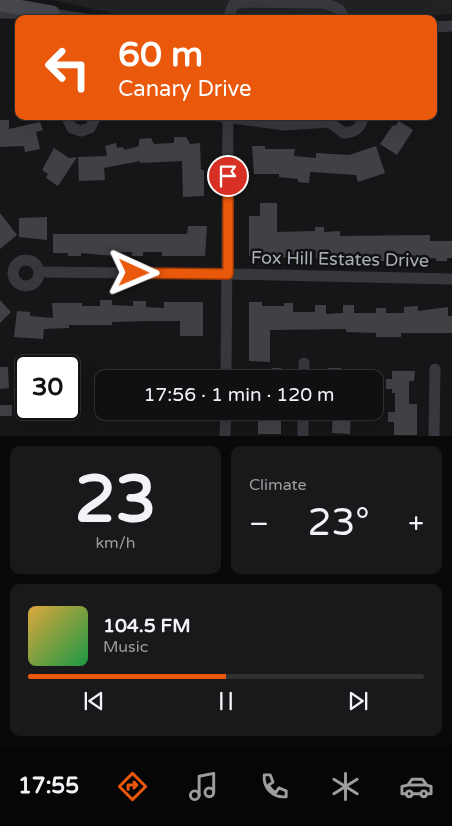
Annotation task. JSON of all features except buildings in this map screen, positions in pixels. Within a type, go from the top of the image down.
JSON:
[{"type":"main road","points":[[0,4],[52,13]]},
{"type":"street","points":[[229,15],[233,5],[243,2],[324,3],[339,9],[343,15]]},
{"type":"street","points":[[0,13],[52,13],[63,15]]},
{"type":"street","points":[[437,27],[452,26]]},
{"type":"street","points":[[68,120],[72,128],[81,131],[90,128],[94,120]]},
{"type":"street","points":[[225,120],[228,274],[226,370]]},
{"type":"street","points":[[247,120],[284,125],[323,120]]},
{"type":"street","points":[[332,120],[337,129],[351,132],[359,128],[362,120]]},
{"type":"street","name":"Fox Hill Estates Drive","points":[[39,272],[452,279]]},
{"type":"street","points":[[304,363],[304,370]]},
{"type":"street","points":[[434,436],[435,369]]},
{"type":"street","points":[[225,436],[226,420]]},
{"type":"street","points":[[303,436],[304,420]]},
{"type":"shaded area","points":[[53,0],[452,0],[452,14],[437,15],[120,15]]},
{"type":"route","points":[[134,273],[228,274],[228,176]]}]
